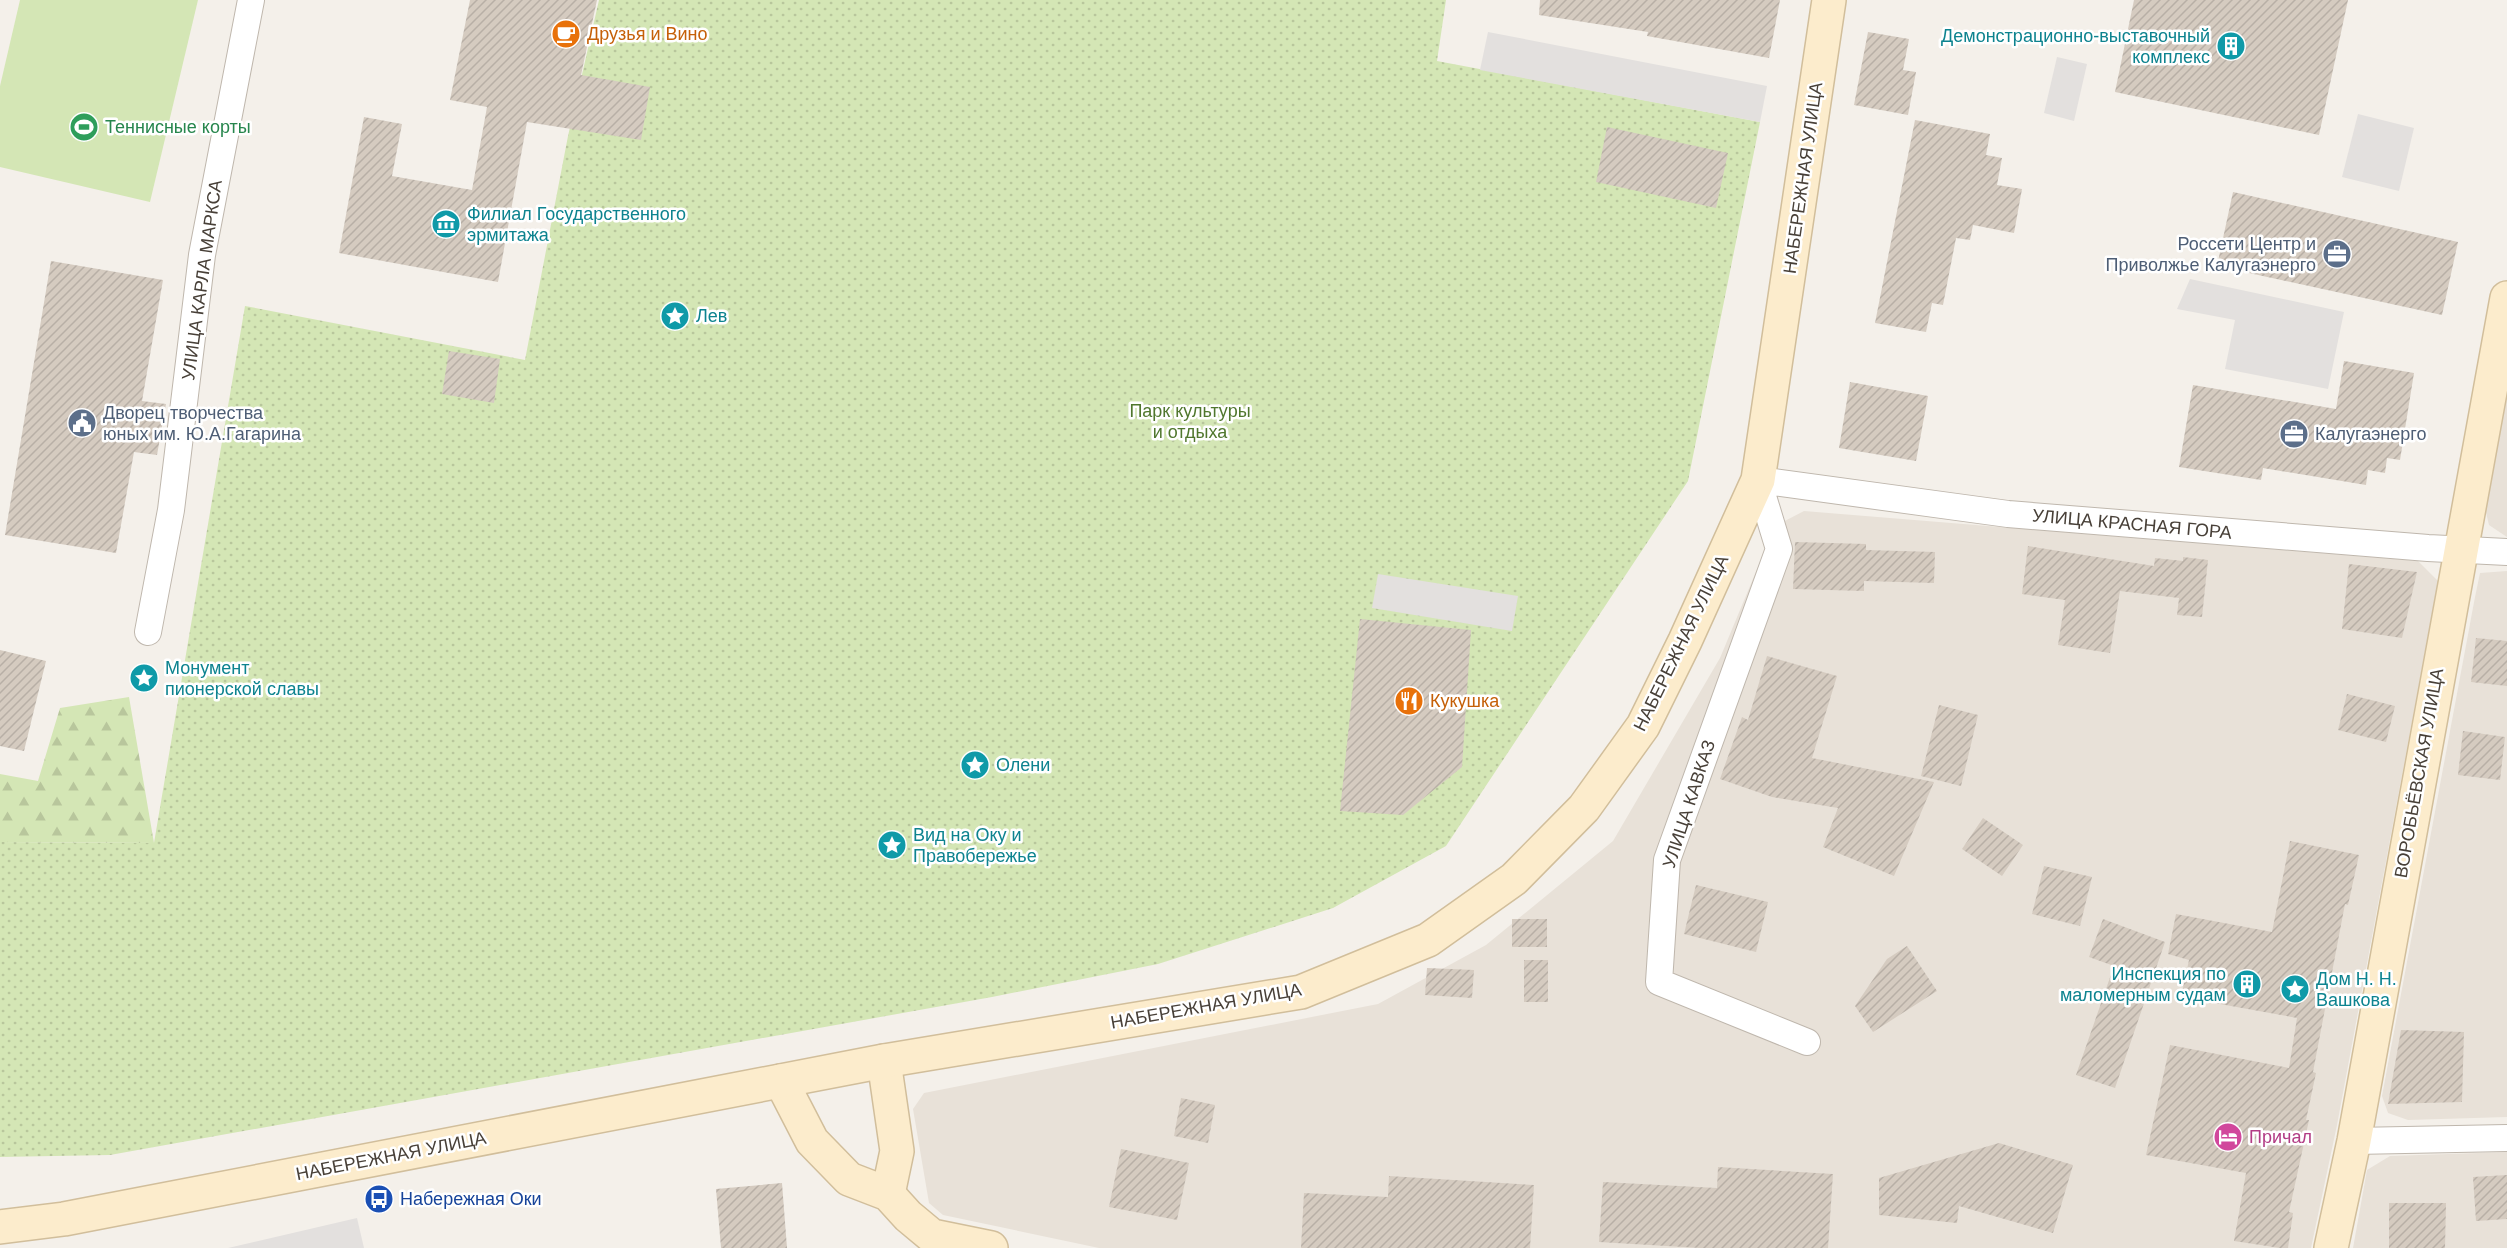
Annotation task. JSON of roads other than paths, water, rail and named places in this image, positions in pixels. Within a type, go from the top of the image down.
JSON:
[{"type":"main road","name":"НАБЕРЕЖНАЯ УЛИЦА","points":[[0,1227],[64,1219],[884,1061],[1301,992],[1428,939],[1514,879],[1584,808],[1644,726],[1758,480],[1829,0]]},
{"type":"main road","name":"ВОРОБЬЁВСКАЯ УЛИЦА","points":[[2331,1248],[2354,1141],[2459,550],[2507,298]]},
{"type":"main road","points":[[884,1061],[897,1151],[888,1194]]},
{"type":"main road","points":[[781,1080],[812,1141],[849,1179],[888,1194],[908,1216],[932,1236],[992,1248]]},
{"type":"street","name":"УЛИЦА КАРЛА МАРКСА","points":[[148,632],[171,510],[202,255],[251,0]]},
{"type":"street","name":"УЛИЦА КРАСНАЯ ГОРА","points":[[1758,480],[2008,513],[2507,552]]},
{"type":"street","name":"УЛИЦА КАВКАЗ","points":[[1758,480],[1779,549],[1667,860],[1659,982],[1807,1042]]},
{"type":"street","points":[[2354,1141],[2507,1138]]},
{"type":"place","name":"Друзья и Вино","points":[[566,34]]},
{"type":"place","name":"Демонстрационно-выставочный комплекс","points":[[2231,46]]},
{"type":"place","name":"Теннисные корты","points":[[84,127]]},
{"type":"place","name":"Филиал Государственного эрмитажа","points":[[446,224]]},
{"type":"place","name":"Россети Центр и Приволжье Калугаэнерго","points":[[2337,254]]},
{"type":"place","name":"Лев","points":[[675,316]]},
{"type":"place","name":"Дворец творчества юных им. Ю.А.Гагарина","points":[[82,423]]},
{"type":"place","name":"Калугаэнерго","points":[[2294,434]]},
{"type":"place","name":"Монумент пионерской славы","points":[[144,678]]},
{"type":"place","name":"Кукушка","points":[[1409,701]]},
{"type":"place","name":"Олени","points":[[975,765]]},
{"type":"place","name":"Вид на Оку и Правобережье","points":[[892,845]]},
{"type":"place","name":"Инспекция по маломерным судам","points":[[2247,984]]},
{"type":"place","name":"Дом Н. Н. Вашкова","points":[[2295,989]]},
{"type":"place","name":"Причал","points":[[2228,1137]]},
{"type":"place","name":"Набережная Оки","points":[[379,1199]]},
{"type":"park label","name":"Парк культуры и отдыха","points":[[1190,421]]}]
